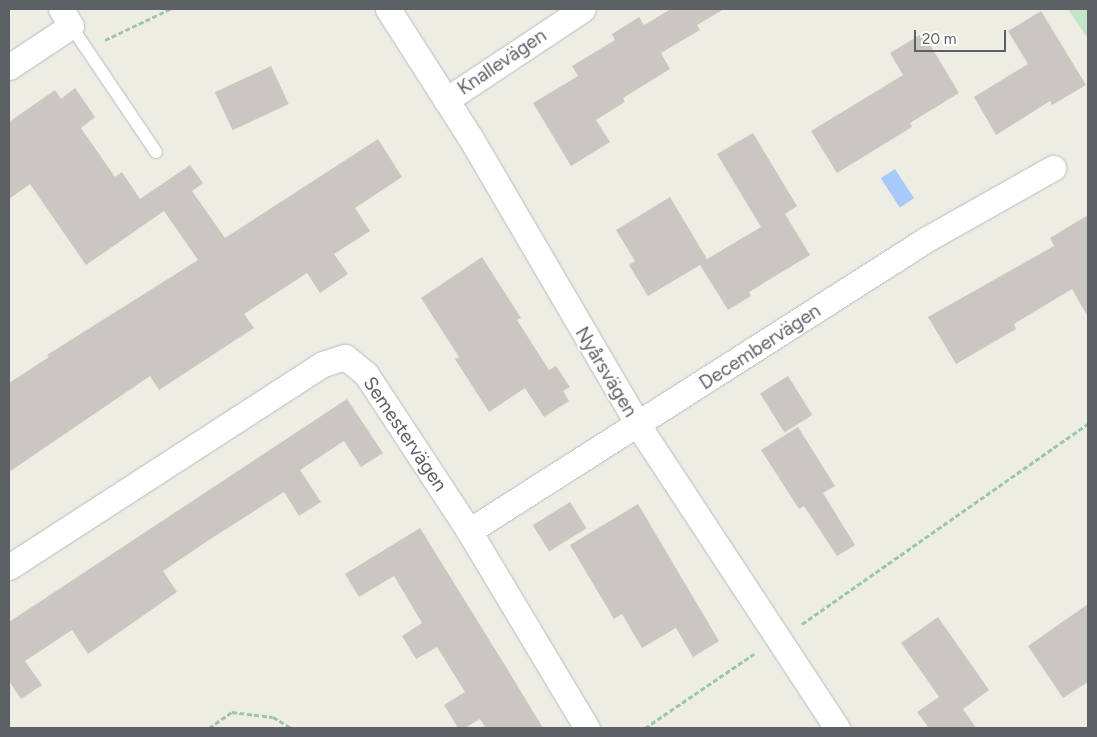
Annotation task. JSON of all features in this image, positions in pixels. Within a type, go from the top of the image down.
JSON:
[{"type":"street","name":"Nyårsvägen","points":[[388,9],[446,100],[638,425],[837,728]]},
{"type":"street","name":"Knallevägen","points":[[446,100],[583,9]]},
{"type":"street","points":[[9,67],[66,17]]},
{"type":"street","name":"Decembervägen","points":[[469,531],[927,239],[1053,168]]},
{"type":"street","name":"Semestervägen","points":[[9,568],[323,364],[345,357],[366,374],[469,531],[588,728]]},
{"type":"lane","points":[[66,17],[156,152]]},
{"type":"path","points":[[87,49],[170,9]]},
{"type":"path","points":[[645,728],[780,639],[1088,424]]},
{"type":"path","points":[[210,728],[232,712],[273,717],[291,728]]},
{"type":"green space","points":[[1068,9],[1088,9],[1088,39]]},
{"type":"water","points":[[895,169],[914,198],[900,208],[881,178]]},
{"type":"building","points":[[671,9],[724,9],[697,25],[700,30],[661,53],[670,69],[623,98],[625,102],[596,120],[610,142],[571,166],[533,103],[578,76],[572,66],[615,40],[612,34],[639,17],[644,25]]},
{"type":"building","points":[[1041,11],[1086,85],[1052,105],[1050,101],[996,135],[974,97],[1028,64],[1008,31]]},
{"type":"building","points":[[923,33],[959,93],[910,123],[912,127],[837,173],[811,131],[903,75],[890,53]]},
{"type":"building","points":[[271,66],[289,104],[233,130],[215,92]]},
{"type":"building","points":[[75,88],[95,117],[81,128],[115,177],[122,172],[140,199],[190,165],[203,183],[192,191],[225,238],[378,139],[402,177],[355,208],[370,231],[334,254],[348,274],[320,293],[307,273],[244,314],[254,328],[159,390],[150,376],[9,472],[9,383],[49,357],[47,355],[198,260],[164,211],[86,265],[30,184],[9,199],[9,122],[55,90],[61,99]]},
{"type":"building","points":[[753,133],[797,206],[785,214],[810,255],[749,292],[751,296],[728,310],[700,265],[648,296],[629,265],[635,261],[616,230],[670,197],[707,259],[761,227],[717,154]]},
{"type":"building","points":[[1088,215],[1088,317],[1072,289],[1014,324],[1016,329],[956,364],[928,317],[1054,246],[1050,238]]},
{"type":"building","points":[[482,257],[521,318],[517,320],[549,370],[556,366],[570,387],[563,391],[569,401],[544,417],[525,388],[489,412],[455,359],[459,357],[421,298]]},
{"type":"building","points":[[788,376],[812,415],[784,432],[760,393]]},
{"type":"building","points":[[347,399],[383,453],[361,467],[344,441],[300,470],[321,502],[299,516],[284,492],[212,538],[163,571],[177,592],[88,654],[72,630],[25,661],[42,685],[21,699],[9,681],[9,622]]},
{"type":"building","points":[[798,427],[835,486],[823,493],[855,545],[837,556],[804,506],[799,509],[761,450]]},
{"type":"building","points":[[570,502],[586,528],[549,552],[533,525]]},
{"type":"building","points":[[638,504],[719,641],[693,657],[676,628],[642,648],[622,614],[614,619],[570,545]]},
{"type":"building","points":[[420,528],[543,728],[486,728],[480,719],[465,728],[458,728],[444,705],[465,692],[437,647],[416,659],[402,636],[422,623],[394,576],[359,597],[345,574]]},
{"type":"building","points":[[1088,604],[1088,682],[1063,698],[1028,646]]},
{"type":"building","points":[[938,617],[989,690],[963,709],[976,728],[929,728],[917,712],[939,697],[901,643]]}]
